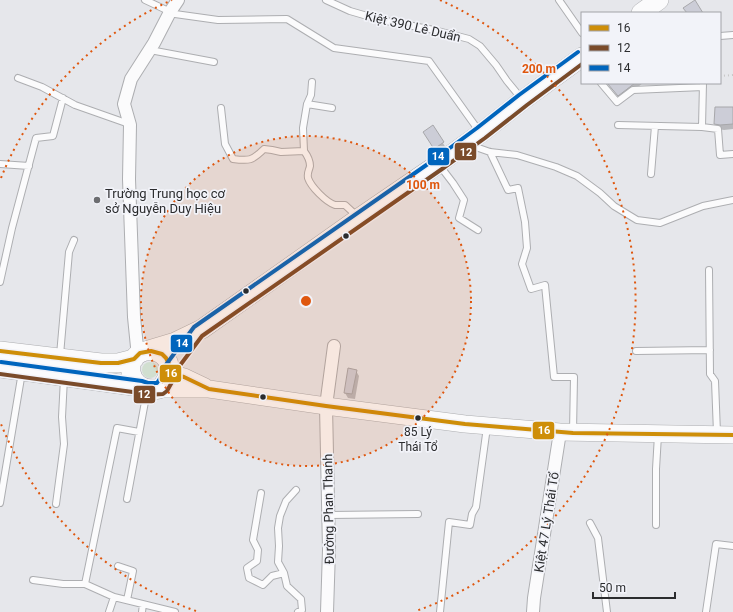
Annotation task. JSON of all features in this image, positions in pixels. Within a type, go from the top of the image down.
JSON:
[{"type":"main road","points":[[642,12],[659,0]]},
{"type":"main road","points":[[0,368],[22,371],[101,363],[118,363],[198,332],[438,164],[523,100],[581,59]]},
{"type":"main road","points":[[0,351],[149,389],[162,387],[168,379],[170,371],[198,332]]},
{"type":"main road","points":[[149,389],[136,383],[132,378],[131,365],[139,355],[151,350],[162,354],[169,364],[170,371]]},
{"type":"street","points":[[139,355],[134,316],[130,186],[130,124],[124,104],[131,79],[150,50],[178,0]]},
{"type":"street","name":"Đường Phan Thanh","points":[[327,612],[329,514],[326,406],[334,346]]},
{"type":"street","points":[[170,371],[209,389]]},
{"type":"street","points":[[149,389],[209,389],[465,424],[566,433],[725,435]]},
{"type":"street","name":"Kiệt 47 Lý Thái Tổ","points":[[533,612],[534,598],[566,433]]},
{"type":"lane","points":[[146,0],[175,14],[218,20],[287,19],[334,48],[429,61],[473,138],[490,152],[508,190],[518,188],[525,222],[527,248],[522,264],[531,289],[545,285],[554,376],[574,377],[566,433]]},
{"type":"lane","name":"Kiệt 390 Lê Duẩn","points":[[326,0],[381,20],[434,30],[469,39],[480,46],[523,100]]},
{"type":"lane","points":[[559,0],[581,32]]},
{"type":"lane","points":[[721,36],[733,35]]},
{"type":"lane","points":[[150,50],[214,62]]},
{"type":"lane","points":[[18,78],[42,87],[75,105],[130,124]]},
{"type":"lane","points":[[312,82],[311,95],[307,104],[302,128],[304,151],[307,154],[310,166],[307,171],[308,178],[311,185],[317,192],[328,201],[335,205],[345,205],[359,218]]},
{"type":"lane","points":[[602,84],[617,102],[633,90],[703,85],[702,127]]},
{"type":"lane","points":[[0,282],[12,228],[36,138],[54,136],[63,98]]},
{"type":"lane","points":[[307,104],[332,108]]},
{"type":"lane","points":[[221,108],[225,144],[233,159],[246,161],[256,157],[264,149],[281,152],[304,151]]},
{"type":"lane","points":[[618,125],[702,127],[718,129],[720,155],[733,154]]},
{"type":"lane","points":[[650,174],[655,126]]},
{"type":"lane","points":[[490,152],[517,155],[556,167],[577,176],[600,193],[614,206],[636,220],[660,223],[703,206],[733,200]]},
{"type":"lane","points":[[0,164],[28,166]]},
{"type":"lane","points":[[438,164],[454,183],[464,200],[459,218],[478,230]]},
{"type":"lane","points":[[56,504],[64,444],[62,417],[62,368],[69,252],[74,240]]},
{"type":"lane","points":[[709,270],[710,374],[715,381],[725,435]]},
{"type":"lane","points":[[636,351],[710,350]]},
{"type":"lane","points":[[0,503],[22,371]]},
{"type":"lane","points":[[127,498],[139,432],[149,389]]},
{"type":"lane","points":[[440,612],[449,522],[470,525],[472,514],[476,507],[487,426]]},
{"type":"lane","points":[[84,584],[117,428],[139,432]]},
{"type":"lane","points":[[656,525],[656,469],[658,434]]},
{"type":"lane","points":[[296,490],[286,501],[280,516],[278,528],[278,562],[284,573],[287,586],[301,599],[302,610],[298,612]]},
{"type":"lane","points":[[261,493],[253,540],[258,550],[257,561],[247,568],[249,578],[263,585],[272,576],[284,573]]},
{"type":"lane","points":[[329,514],[418,514]]},
{"type":"lane","points":[[590,522],[598,538],[607,612]]},
{"type":"lane","points":[[706,612],[716,544],[733,546]]},
{"type":"lane","points":[[118,566],[133,571],[127,600]]},
{"type":"lane","points":[[33,580],[63,584],[84,584],[114,597],[175,612]]},
{"type":"lane","points":[[109,612],[114,597]]},
{"type":"lane","points":[[142,612],[143,604]]},
{"type":"path","points":[[721,76],[733,76]]},
{"type":"green space","points":[[147,362],[153,362],[158,367],[156,376],[153,378],[147,378],[142,373],[142,367]]},
{"type":"building","points":[[695,0],[702,12],[686,12],[683,8]]},
{"type":"building","points":[[608,84],[634,84],[618,96]]},
{"type":"building","points":[[715,107],[733,107],[733,124],[714,124]]},
{"type":"building","points":[[433,125],[444,142],[434,149],[423,132]]},
{"type":"building","points":[[348,368],[357,370],[352,394],[344,393]]},
{"type":"transit line","name":"14","points":[[1,362],[148,383],[157,383],[165,366],[194,327],[435,159],[578,52]]},
{"type":"transit line","name":"12","points":[[0,374],[146,395],[163,394],[167,391],[172,382],[175,372],[202,336],[442,169],[581,65]]},
{"type":"transit line","name":"16","points":[[0,351],[101,363],[118,363],[134,359],[140,353],[151,351],[162,354],[166,358],[169,364],[169,373],[184,377],[209,389],[465,424],[573,433],[733,435]]},
{"type":"place","name":"Trường Trung học cơ sở Nguyễn Duy Hiệu","points":[[97,200]]},
{"type":"place","name":"85 Lý Thái Tổ","points":[[418,418]]}]
